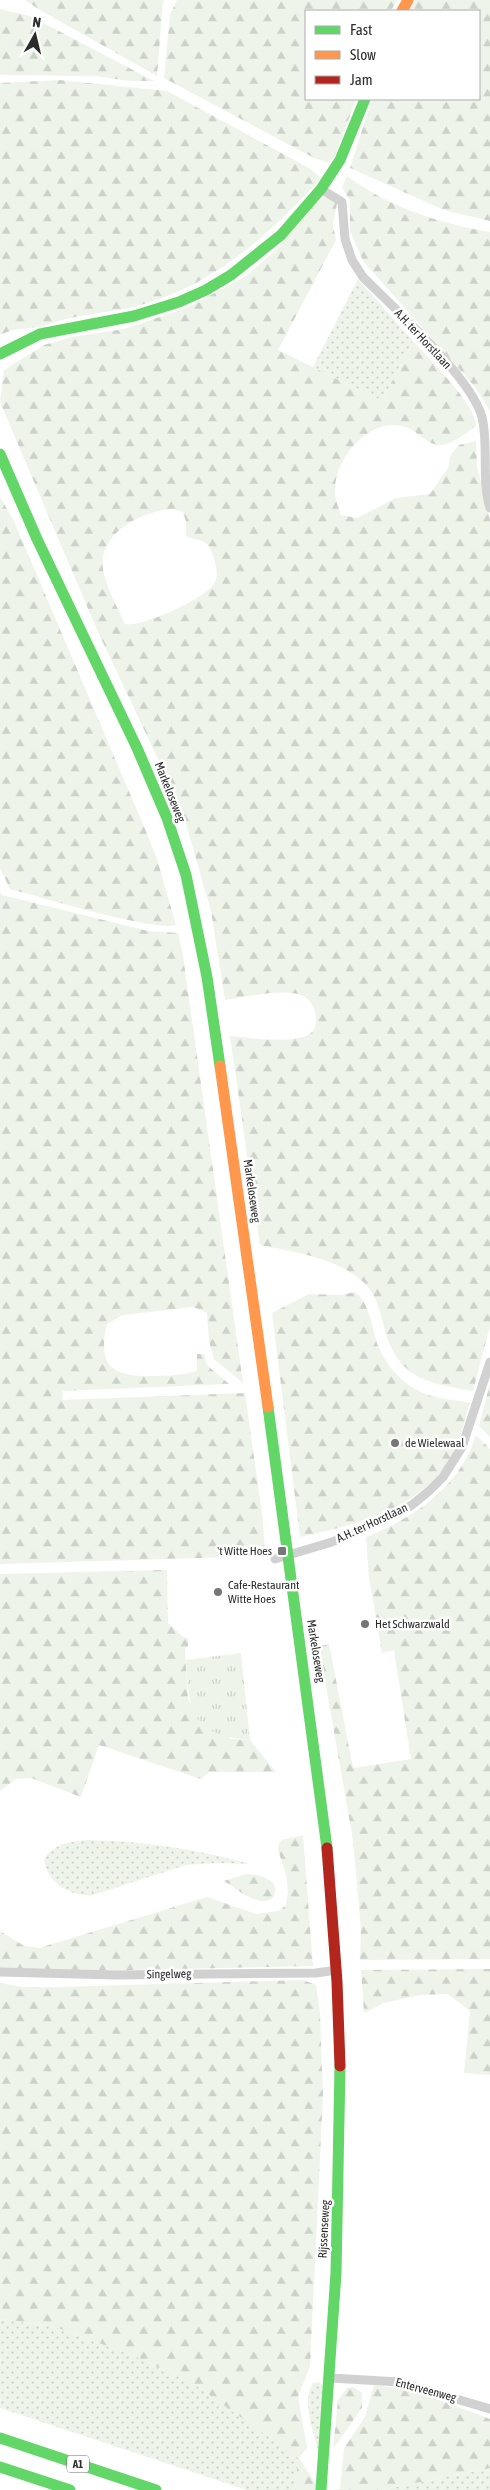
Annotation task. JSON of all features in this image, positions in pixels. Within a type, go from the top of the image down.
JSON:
[{"type":"main road","points":[[0,354],[40,334],[134,316],[179,302],[206,290],[262,252],[281,235],[321,189],[343,153],[365,100]]},
{"type":"main road","name":"Markeloseweg","points":[[0,454],[37,539],[137,748],[167,818],[186,875],[209,986],[324,1813],[337,1970]]},
{"type":"main road","name":"Rijssenseweg","points":[[321,2490],[331,2378],[341,2170],[337,1970]]},
{"type":"main road","name":"A1","points":[[0,2438],[156,2490]]},
{"type":"main road","name":"A1","points":[[0,2467],[70,2490]]},
{"type":"street","name":"A.H. ter Horstlaan","points":[[321,189],[342,202],[348,246],[352,260],[363,277],[460,378],[479,407],[486,438],[486,491],[490,508]]},
{"type":"street","name":"A.H. ter Horstlaan","points":[[275,1559],[332,1542],[396,1514],[412,1505],[428,1491],[443,1477],[462,1447],[490,1362]]},
{"type":"street","name":"Singelweg","points":[[0,1972],[126,1975],[316,1973],[337,1970]]},
{"type":"street","name":"Enterveenweg","points":[[331,2378],[399,2382],[490,2409]]},
{"type":"green space","points":[[25,0],[163,0],[157,76],[40,10]]},
{"type":"green space","points":[[177,0],[397,0],[392,10],[305,10],[305,100],[356,100],[337,151],[329,163],[314,158],[164,78],[170,15]]},
{"type":"green space","points":[[415,0],[490,0],[490,221],[444,210],[350,168],[372,100],[480,100],[480,10],[409,10]]},
{"type":"green space","points":[[0,9],[30,16],[154,81],[129,81],[96,76],[0,75]]},
{"type":"green space","points":[[59,80],[167,91],[309,168],[321,178],[278,222],[255,242],[205,278],[178,292],[149,303],[41,326],[13,330],[0,335],[0,83]]},
{"type":"green space","points":[[347,176],[397,205],[433,219],[490,232],[490,411],[475,387],[363,261],[350,231],[350,201],[342,187]]},
{"type":"green space","points":[[325,197],[332,198],[337,203],[333,225],[336,240],[278,350],[382,401],[413,341],[460,394],[474,417],[476,426],[454,441],[439,445],[429,442],[412,430],[402,426],[389,425],[377,428],[365,435],[346,455],[336,480],[335,496],[341,515],[357,518],[396,498],[430,494],[448,468],[451,454],[459,445],[476,441],[477,466],[490,520],[490,1326],[473,1391],[431,1382],[409,1370],[392,1349],[375,1298],[367,1286],[350,1272],[313,1256],[260,1245],[230,1036],[276,1040],[303,1037],[310,1034],[314,1029],[316,1015],[314,1008],[305,997],[298,994],[280,992],[225,1000],[211,911],[182,810],[98,632],[0,402],[4,370],[44,345],[71,337],[124,329],[189,307],[246,276],[277,249],[314,202]],"holes":[[[174,509],[183,512],[186,522],[186,536],[204,542],[211,550],[217,570],[214,584],[199,597],[172,611],[145,621],[125,624],[104,574],[103,560],[106,548],[123,527],[135,520],[161,510]]]},
{"type":"green space","points":[[358,279],[413,341],[382,401],[313,367]]},
{"type":"green space","points":[[0,497],[14,521],[145,829],[157,859],[176,925],[164,926],[122,919],[10,889],[0,868]]},
{"type":"green space","points":[[0,892],[2,895],[148,931],[178,933],[183,956],[243,1383],[214,1359],[209,1341],[207,1313],[193,1307],[123,1315],[107,1324],[104,1351],[107,1360],[119,1372],[140,1376],[171,1375],[197,1371],[197,1354],[204,1354],[207,1365],[229,1384],[63,1391],[62,1400],[245,1393],[263,1521],[265,1556],[0,1564]]},
{"type":"green space","points":[[355,1292],[363,1300],[368,1311],[381,1353],[401,1378],[418,1391],[428,1395],[470,1403],[459,1440],[451,1457],[440,1473],[426,1487],[394,1508],[376,1516],[300,1537],[272,1313],[309,1294],[341,1295]]},
{"type":"green space","points":[[490,1383],[490,1437],[479,1426]]},
{"type":"green space","points":[[476,1435],[490,1449],[490,1959],[360,1960],[361,1929],[353,1840],[319,1646],[329,1644],[353,1768],[411,1759],[394,1650],[382,1653],[369,1578],[366,1537],[401,1520],[433,1498],[459,1470],[469,1454]]},
{"type":"green space","points":[[167,1570],[168,1623],[183,1637],[188,1638],[188,1647],[185,1648],[188,1700],[231,1739],[250,1740],[276,1772],[209,1772],[201,1779],[99,1745],[81,1797],[31,1778],[16,1779],[0,1791],[0,1574]]},
{"type":"green space","points":[[241,1653],[250,1740],[216,1733],[205,1726],[197,1718],[192,1707],[187,1678],[186,1660]]},
{"type":"green space","points":[[303,1835],[313,1966],[88,1971],[0,1968],[0,1931],[24,1946],[39,1948],[207,1897],[256,1914],[279,1911],[286,1905],[288,1892],[286,1874],[278,1850],[279,1843],[282,1840]]},
{"type":"green space","points":[[86,1840],[128,1842],[169,1847],[250,1864],[216,1863],[186,1865],[93,1895],[76,1894],[55,1882],[46,1868],[44,1860],[56,1847]]},
{"type":"green space","points":[[246,1874],[258,1875],[273,1883],[275,1893],[272,1898],[261,1901],[256,1900],[224,1881]]},
{"type":"green space","points":[[490,1969],[490,2075],[464,2073],[470,2011],[448,1994],[420,1995],[384,2003],[364,2013],[361,1970]]},
{"type":"green space","points":[[303,1980],[316,1985],[320,2013],[323,2095],[310,2366],[298,2397],[307,2448],[299,2458],[316,2484],[327,2490],[295,2490],[298,2458],[194,2384],[135,2356],[55,2327],[0,2319],[0,1983],[22,1987],[59,1987]]},
{"type":"green space","points":[[0,2319],[55,2327],[135,2356],[194,2384],[299,2458],[295,2490],[247,2490],[0,2408]]},
{"type":"green space","points":[[319,2382],[325,2387],[319,2454],[308,2409],[308,2400],[313,2383]]},
{"type":"green space","points":[[374,2385],[413,2390],[490,2419],[490,2468],[381,2490],[333,2490],[340,2489],[344,2448],[365,2417]]},
{"type":"green space","points":[[353,2387],[362,2393],[362,2408],[333,2449],[338,2400],[347,2388]]},
{"type":"green space","points":[[490,2468],[490,2490],[381,2490]]},
{"type":"traffic: fast","points":[[0,354],[40,334],[134,316],[179,302],[206,290],[231,275],[281,235],[321,189],[340,160],[365,100]]},
{"type":"traffic: fast","points":[[0,454],[37,539],[137,748],[167,818],[186,875],[207,977],[220,1066]]},
{"type":"traffic: fast","points":[[268,1407],[327,1848]]},
{"type":"traffic: fast","points":[[321,2490],[336,2273],[340,2066]]},
{"type":"traffic: fast","points":[[0,2438],[156,2490]]},
{"type":"traffic: fast","points":[[0,2467],[70,2490]]},
{"type":"traffic: slow","points":[[403,10],[408,0]]},
{"type":"traffic: slow","points":[[220,1066],[268,1407]]},
{"type":"traffic: jam","points":[[327,1848],[337,1982],[340,2066]]},
{"type":"place","name":"de Wielewaal","points":[[395,1443]]},
{"type":"place","name":"'t Witte Hoes","points":[[282,1551]]},
{"type":"place","name":"Cafe-Restaurant Witte Hoes","points":[[218,1592]]},
{"type":"place","name":"Het Schwarzwald","points":[[365,1624]]}]
